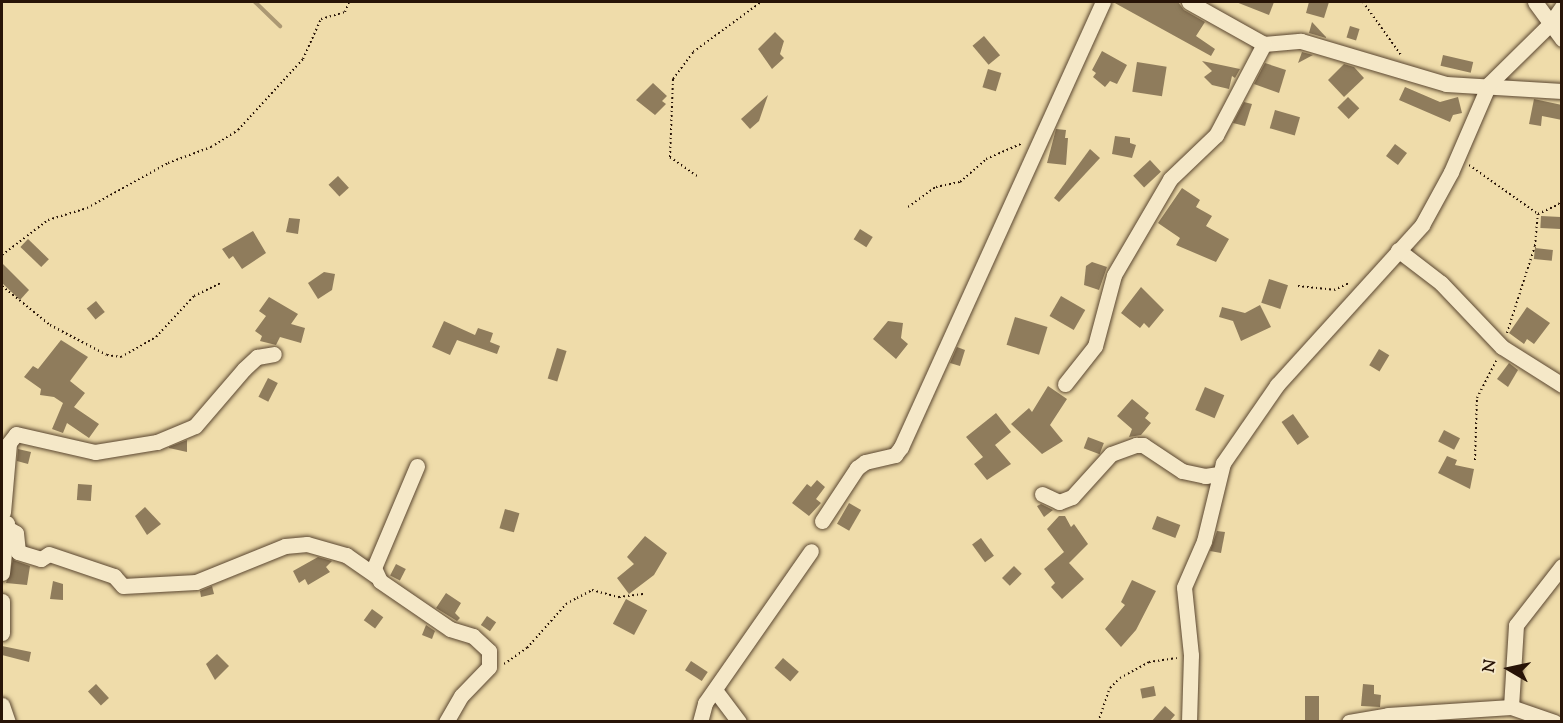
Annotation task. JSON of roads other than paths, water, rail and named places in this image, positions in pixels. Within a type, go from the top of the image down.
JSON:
[{"type":"street","points":[[822,521],[857,468],[865,462],[895,454],[901,447],[1103,2]]},
{"type":"street","points":[[1189,2],[1264,44],[1301,41],[1446,84],[1489,84],[1562,91]]},
{"type":"street","points":[[1534,2],[1562,39]]},
{"type":"street","points":[[1189,722],[1191,655],[1184,587],[1204,541],[1219,474],[1232,446],[1277,385],[1429,216],[1489,84],[1550,24],[1562,7]]},
{"type":"street","points":[[1065,384],[1095,346],[1114,276],[1170,179],[1216,135],[1264,44]]},
{"type":"street","points":[[1398,250],[1441,283],[1475,322],[1502,346],[1562,385]]},
{"type":"street","points":[[2,573],[9,529],[2,511],[9,443],[16,434],[95,452],[157,441],[195,426],[257,357],[274,354]]},
{"type":"street","points":[[1041,494],[1059,502],[1072,497],[1112,454],[1136,445],[1143,445],[1182,471],[1205,476],[1219,474]]},
{"type":"street","points":[[376,576],[374,568],[382,543],[417,466]]},
{"type":"street","points":[[9,529],[16,532],[18,552],[41,559],[49,554],[114,576],[123,586],[195,582],[285,546],[307,544],[346,555],[450,629],[473,636],[489,651],[489,667],[461,696],[446,722]]},
{"type":"street","points":[[700,722],[705,703],[811,551]]},
{"type":"street","points":[[1510,707],[1516,625],[1562,566]]},
{"type":"street","points":[[2,601],[2,633]]},
{"type":"street","points":[[715,690],[739,722]]},
{"type":"street","points":[[2,705],[8,722]]},
{"type":"street","points":[[1349,722],[1388,715],[1510,707],[1554,722]]},
{"type":"waterway","points":[[255,2],[280,26]]}]
